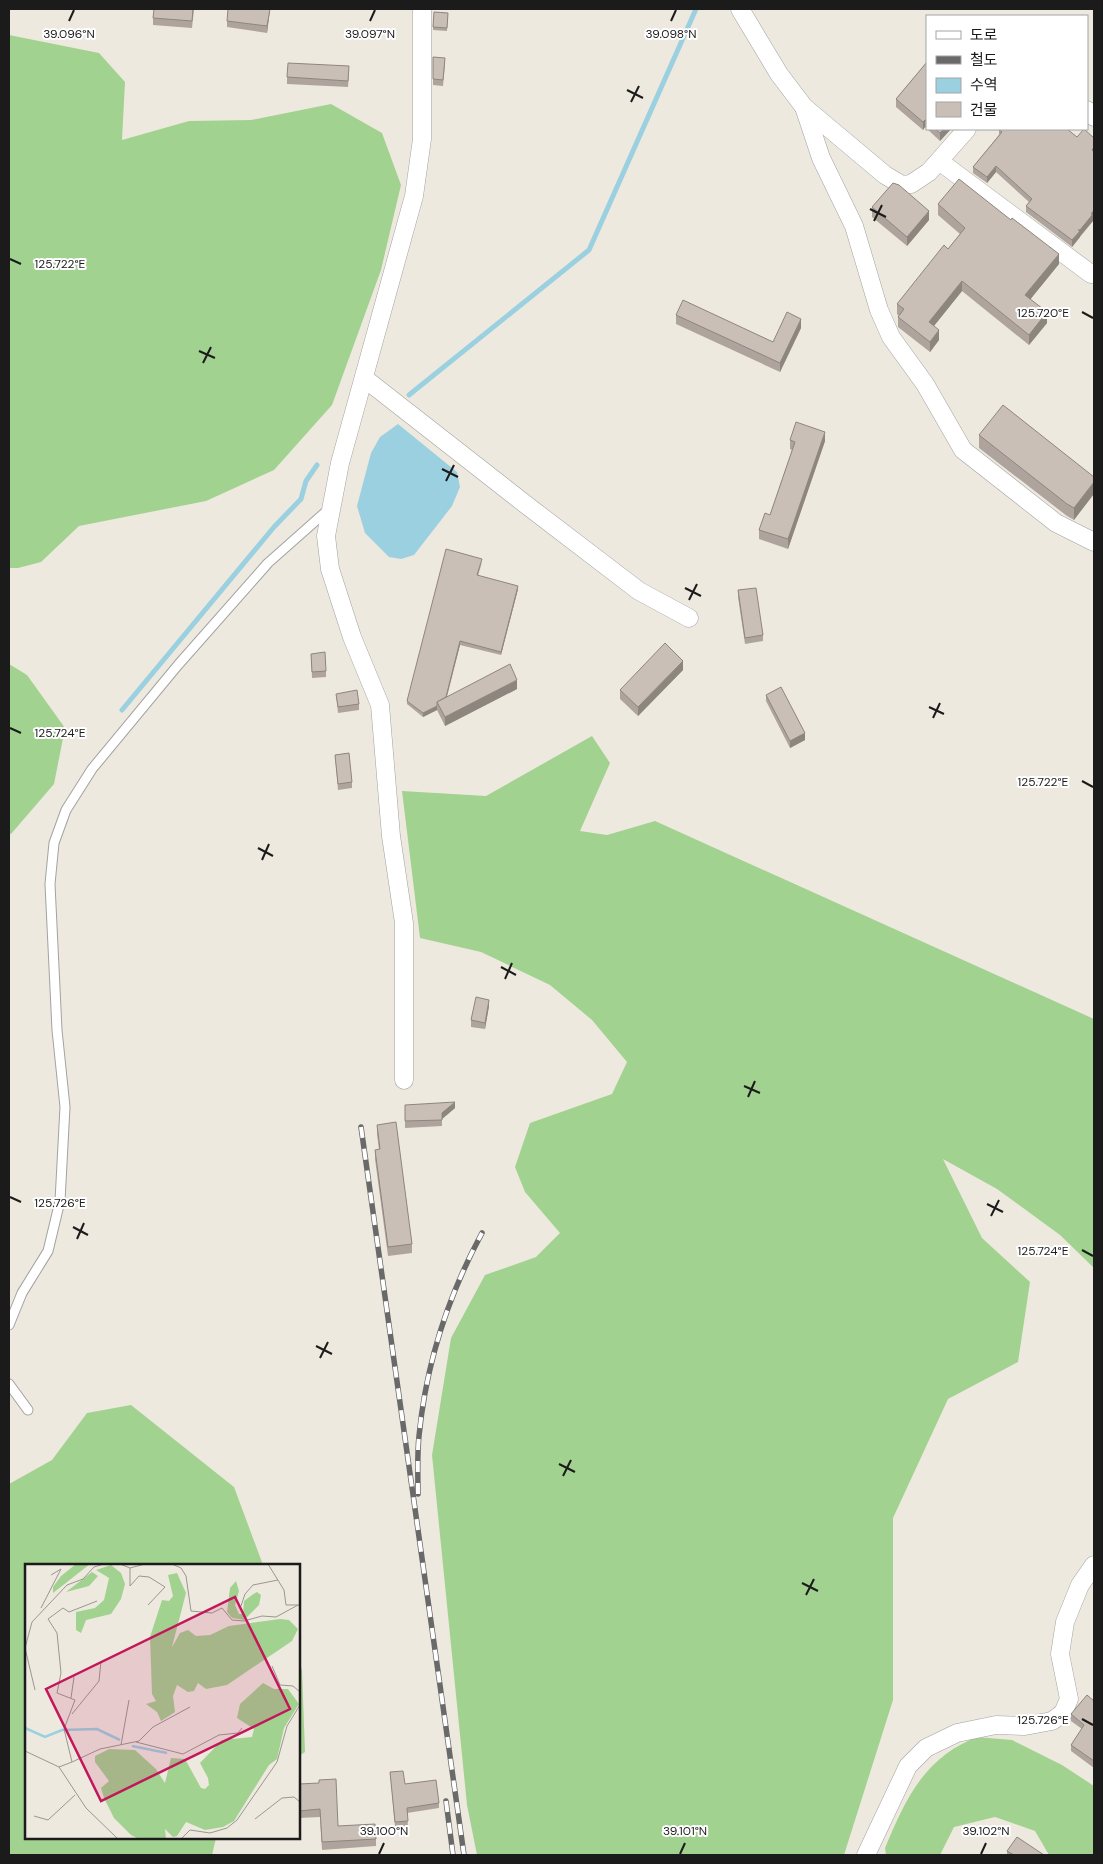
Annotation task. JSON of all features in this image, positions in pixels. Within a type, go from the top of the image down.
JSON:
[{"type":"street","points":[[404,1080],[404,923],[391,836],[380,705],[352,637],[330,569],[326,536],[340,463],[414,196],[422,140],[422,9]]},
{"type":"street","points":[[740,9],[779,74],[804,107],[885,175],[902,184],[911,184],[929,172],[966,130]]},
{"type":"street","points":[[804,107],[821,158],[854,226],[879,310],[891,337],[925,384],[963,450],[1056,523],[1094,542]]},
{"type":"street","points":[[939,161],[1091,274]]},
{"type":"street","points":[[364,378],[639,591],[689,618]]},
{"type":"street","points":[[866,1855],[908,1766],[926,1748],[957,1733],[996,1725],[1025,1726],[1052,1720],[1063,1713],[1069,1699],[1060,1654],[1065,1622],[1080,1585],[1094,1565]]},
{"type":"lane","points":[[9,1325],[22,1293],[48,1252],[60,1200],[65,1107],[58,1030],[50,884],[54,843],[66,810],[92,769],[178,665],[268,563],[331,507]]},
{"type":"lane","points":[[9,1384],[28,1410]]},
{"type":"green space","points":[[9,35],[99,53],[125,82],[122,140],[189,121],[251,120],[331,104],[382,133],[401,185],[381,270],[332,405],[274,470],[206,501],[79,526],[41,562],[18,568],[9,568]]},
{"type":"green space","points":[[9,664],[27,675],[65,728],[54,784],[11,834],[9,834]]},
{"type":"green space","points":[[592,736],[610,763],[580,831],[607,835],[655,821],[1094,1019],[1094,1268],[1060,1235],[997,1189],[943,1159],[982,1238],[1030,1282],[1018,1362],[948,1399],[893,1518],[893,1700],[844,1855],[477,1855],[467,1805],[432,1455],[451,1338],[485,1275],[536,1257],[560,1233],[525,1192],[515,1167],[530,1123],[612,1094],[627,1062],[592,1020],[550,985],[481,952],[420,938],[402,791],[486,796]]},
{"type":"green space","points":[[131,1405],[234,1487],[263,1564],[25,1564],[25,1839],[216,1839],[212,1855],[9,1855],[9,1484],[52,1460],[87,1413]]},
{"type":"green space","points":[[300,1664],[302,1670],[305,1752],[300,1755]]},
{"type":"green space","points":[[976,1737],[1012,1740],[1062,1765],[1094,1786],[1094,1855],[1049,1855],[1035,1831],[995,1817],[954,1827],[940,1855],[886,1855],[885,1848],[902,1809],[925,1774],[949,1751]]},
{"type":"water","points":[[398,424],[457,472],[460,487],[452,506],[414,555],[401,559],[389,557],[365,533],[357,506],[371,453],[380,437]]},
{"type":"building","points":[[154,9],[193,9],[192,21],[153,18]]},
{"type":"building","points":[[228,9],[270,9],[267,26],[227,21]]},
{"type":"building","points":[[434,12],[448,13],[447,28],[433,27]]},
{"type":"building","points":[[433,57],[445,58],[443,80],[433,79]]},
{"type":"building","points":[[288,63],[349,66],[348,81],[287,77]]},
{"type":"building","points":[[926,63],[926,120],[923,122],[896,99]]},
{"type":"building","points":[[999,130],[1068,130],[1077,137],[1085,130],[1094,138],[1092,150],[1094,152],[1094,210],[1091,214],[1093,214],[1078,230],[1080,231],[1072,240],[1026,206],[1032,199],[996,166],[987,177],[973,167],[1002,132]]},
{"type":"building","points":[[959,179],[1011,220],[1012,218],[1059,254],[1025,295],[1047,312],[1029,335],[962,281],[929,322],[939,330],[930,342],[898,317],[904,309],[897,304],[944,245],[948,249],[965,228],[938,204]]},
{"type":"building","points":[[893,183],[899,185],[929,211],[907,237],[872,207]]},
{"type":"building","points":[[683,300],[773,342],[787,312],[801,319],[780,363],[676,315]]},
{"type":"building","points":[[1003,405],[1094,477],[1094,482],[1074,508],[979,435]]},
{"type":"building","points":[[796,422],[825,432],[788,539],[759,530],[765,513],[770,515],[795,442],[790,440]]},
{"type":"building","points":[[446,549],[482,559],[477,575],[518,586],[501,652],[460,641],[446,697],[437,702],[437,706],[423,713],[407,701]]},
{"type":"building","points":[[756,588],[763,635],[745,638],[738,590]]},
{"type":"building","points":[[665,643],[683,661],[638,707],[620,690]]},
{"type":"building","points":[[325,652],[326,671],[312,672],[311,654]]},
{"type":"building","points":[[510,664],[517,680],[445,717],[437,702]]},
{"type":"building","points":[[781,687],[805,733],[790,741],[766,695]]},
{"type":"building","points":[[357,690],[359,704],[338,707],[336,694]]},
{"type":"building","points":[[349,753],[352,782],[338,784],[335,755]]},
{"type":"building","points":[[476,997],[489,1000],[485,1023],[471,1020]]},
{"type":"building","points":[[455,1102],[442,1113],[442,1120],[405,1121],[405,1105]]},
{"type":"building","points":[[396,1122],[412,1244],[388,1247],[375,1150],[380,1149],[377,1125]]},
{"type":"building","points":[[1087,1695],[1094,1701],[1094,1761],[1071,1745],[1084,1725],[1071,1714]]},
{"type":"building","points":[[403,1771],[405,1784],[436,1780],[439,1803],[407,1808],[408,1821],[395,1822],[390,1772]]},
{"type":"building","points":[[336,1779],[338,1826],[375,1824],[376,1839],[322,1842],[320,1809],[300,1811],[300,1784],[319,1783],[319,1780]]},
{"type":"building","points":[[1017,1837],[1044,1855],[1014,1855],[1007,1851]]},
{"type":"waterway","points":[[409,395],[589,250],[696,9]]},
{"type":"waterway","points":[[122,710],[274,527],[301,499],[306,481],[317,465]]},
{"type":"railway","points":[[361,1127],[464,1855]]},
{"type":"railway","points":[[418,1494],[419,1436],[422,1409],[433,1357],[449,1306],[482,1233]]},
{"type":"railway","points":[[446,1801],[453,1855]]}]
